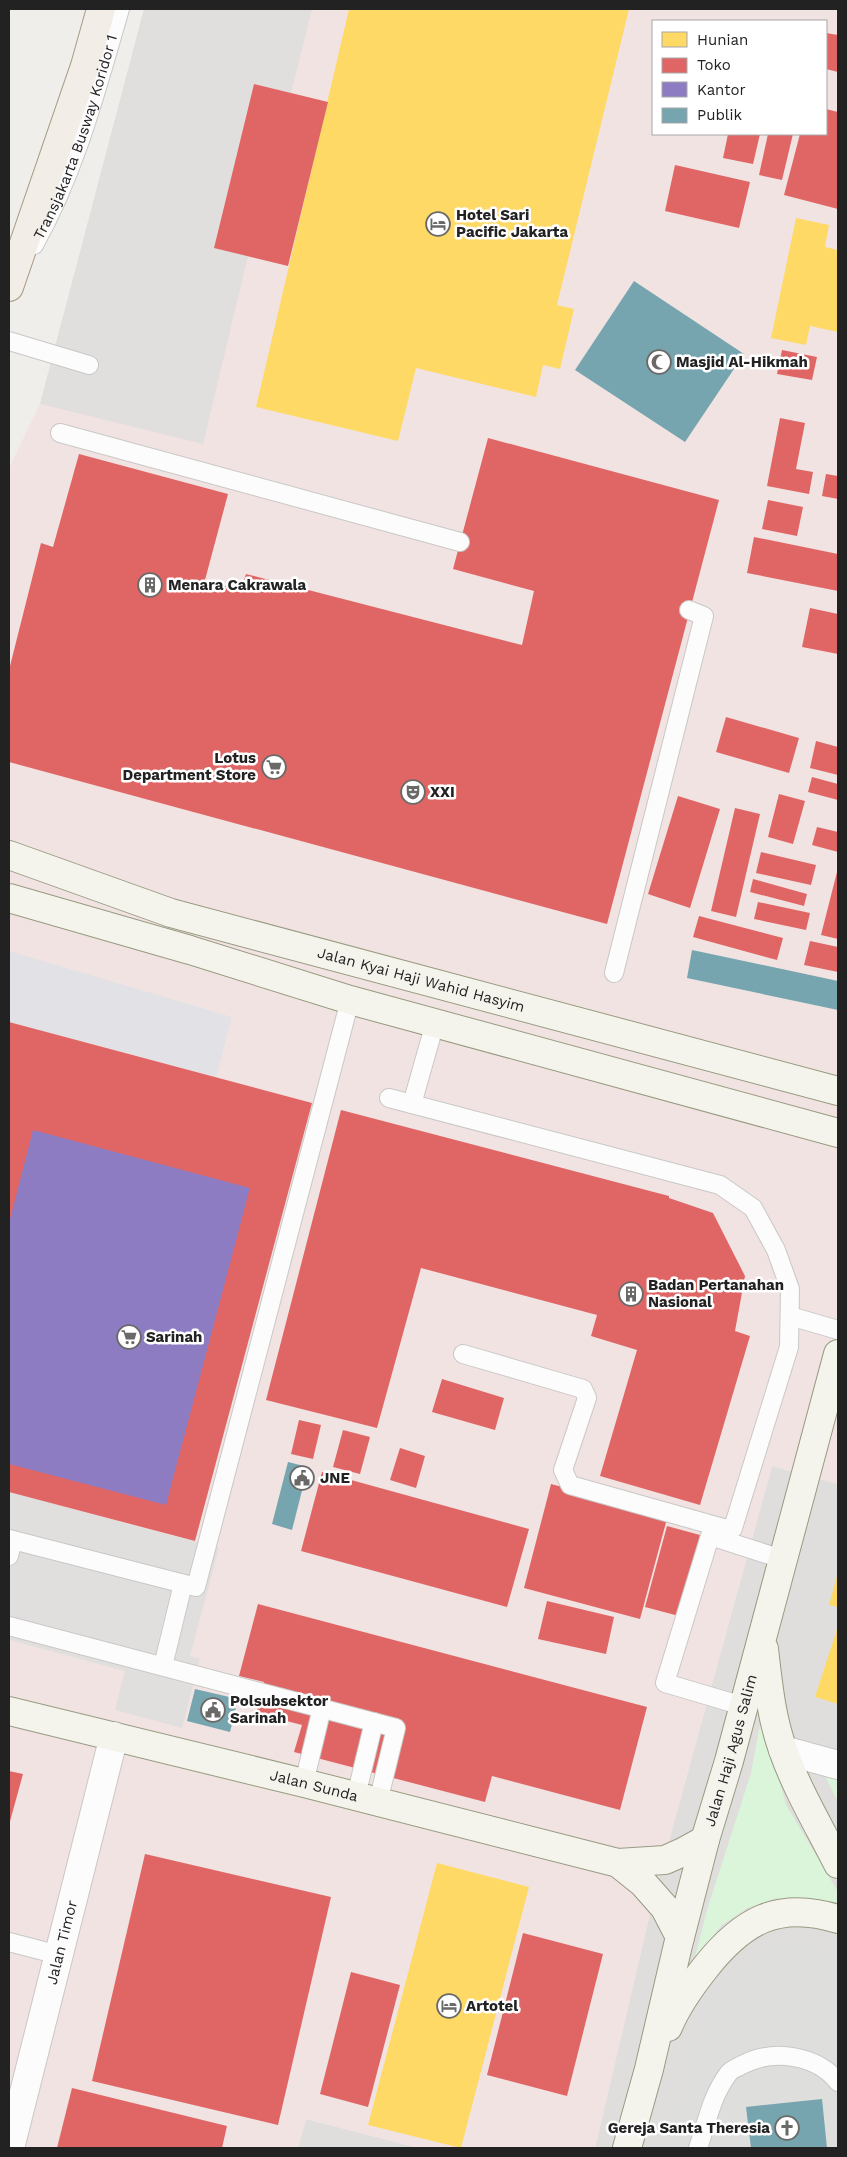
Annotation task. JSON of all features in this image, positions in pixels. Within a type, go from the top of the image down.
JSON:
[{"type":"main road","points":[[9,288],[85,66],[101,9]]},
{"type":"street","name":"Jalan Kyai Haji Wahid Hasyim","points":[[9,855],[171,913],[838,1091]]},
{"type":"street","points":[[9,898],[190,950],[350,1000],[838,1133]]},
{"type":"street","name":"Jalan Haji Agus Salim","points":[[627,2148],[649,2069],[705,1840],[838,1354]]},
{"type":"street","points":[[763,1630],[768,1693],[783,1750],[800,1791],[838,1864]]},
{"type":"street","name":"Jalan Sunda","points":[[9,1711],[618,1863],[665,1860],[705,1840]]},
{"type":"street","name":"Jalan Timor","points":[[10,2148],[114,1736]]},
{"type":"street","points":[[783,1750],[838,1765]]},
{"type":"street","name":"Jalan Sunda","points":[[618,1863],[643,1883],[665,1908],[680,1936]]},
{"type":"street","points":[[649,2069],[676,2008],[720,1950],[744,1929],[768,1917],[787,1912],[808,1911],[838,1919]]},
{"type":"lane","name":"Transjakarta Busway Koridor 1","points":[[9,288],[52,214],[83,137],[120,9]]},
{"type":"lane","points":[[9,341],[89,365]]},
{"type":"lane","points":[[60,433],[460,542]]},
{"type":"lane","points":[[614,973],[704,616],[689,610]]},
{"type":"lane","points":[[10,1545],[196,1587],[350,1000]]},
{"type":"lane","points":[[412,1104],[436,1023]]},
{"type":"lane","points":[[389,1098],[720,1185],[753,1208],[776,1250],[790,1289],[789,1347],[734,1528],[723,1528],[570,1485],[563,1470],[587,1398],[583,1389],[463,1354]]},
{"type":"lane","points":[[790,1316],[838,1330]]},
{"type":"lane","points":[[743,1706],[665,1683],[710,1536],[782,1559]]},
{"type":"lane","points":[[162,1666],[184,1584]]},
{"type":"lane","points":[[9,1626],[396,1728],[367,1799]]},
{"type":"lane","points":[[310,1785],[327,1710]]},
{"type":"lane","points":[[367,1799],[374,1722]]},
{"type":"lane","points":[[9,1942],[59,1955]]},
{"type":"lane","points":[[698,2148],[712,2101],[729,2072],[755,2059],[784,2056],[814,2062],[838,2082]]},
{"type":"shaded area","points":[[144,9],[838,9],[838,1484],[772,1466],[656,1888],[595,2148],[419,2148],[306,2119],[298,2148],[9,2148],[9,468],[40,404]]},
{"type":"shaded area","points":[[144,9],[312,9],[291,93],[254,84],[214,247],[248,256],[203,444],[40,404]]},
{"type":"shaded area","points":[[9,951],[232,1017],[216,1077],[9,1022]]},
{"type":"shaded area","points":[[772,1466],[838,1484],[838,2148],[595,2148],[656,1888]]},
{"type":"shaded area","points":[[9,1492],[219,1548],[190,1656],[200,1659],[182,1728],[115,1710],[125,1671],[9,1640]]},
{"type":"shaded area","points":[[813,1944],[838,1958],[838,2148],[667,2148],[707,2000],[741,1967],[773,1947]]},
{"type":"shaded area","points":[[306,2119],[419,2148],[298,2148]]},
{"type":"green space","points":[[762,1714],[786,1805],[838,1892],[838,1905],[776,1898],[747,1908],[722,1925],[695,1957],[707,1910],[751,1773]]},
{"type":"green space","points":[[822,1769],[838,1774],[838,1802]]},
{"type":"building: Hunian","name":"Hotel Sari Pacific Jakarta","points":[[349,9],[629,9],[557,305],[574,309],[560,369],[543,365],[536,397],[416,368],[398,441],[256,407]]},
{"type":"building: Hunian","points":[[796,218],[829,225],[825,247],[838,250],[838,332],[810,326],[806,345],[771,338]]},
{"type":"building: Hunian","points":[[838,1573],[838,1607],[829,1605]]},
{"type":"building: Hunian","points":[[838,1626],[838,1704],[815,1697]]},
{"type":"building: Hunian","name":"Artotel","points":[[437,1863],[529,1887],[461,2148],[368,2125]]},
{"type":"building: Toko","points":[[827,33],[838,35],[838,72],[827,69]]},
{"type":"building: Toko","points":[[254,84],[328,102],[288,266],[214,248]]},
{"type":"building: Toko","points":[[827,109],[838,112],[838,209],[784,195],[800,135],[827,135]]},
{"type":"building: Toko","points":[[728,135],[760,135],[753,164],[723,158]]},
{"type":"building: Toko","points":[[768,135],[793,135],[782,180],[759,175]]},
{"type":"building: Toko","points":[[675,165],[750,182],[739,228],[665,211]]},
{"type":"building: Toko","points":[[782,350],[817,357],[812,380],[777,374]]},
{"type":"building: Toko","points":[[780,418],[805,423],[796,469],[813,472],[809,494],[767,486]]},
{"type":"building: Toko","points":[[488,438],[719,500],[607,924],[9,762],[9,670],[41,543],[53,547],[79,454],[228,494],[205,580],[241,590],[246,574],[522,645],[534,591],[453,569]]},
{"type":"building: Toko","points":[[826,474],[838,476],[838,499],[822,496]]},
{"type":"building: Toko","points":[[768,500],[803,507],[797,536],[762,529]]},
{"type":"building: Toko","points":[[754,537],[838,554],[838,591],[747,573]]},
{"type":"building: Toko","points":[[810,608],[838,614],[838,654],[802,647]]},
{"type":"building: Toko","points":[[726,717],[799,738],[789,773],[716,752]]},
{"type":"building: Toko","points":[[816,741],[838,747],[838,775],[810,768]]},
{"type":"building: Toko","points":[[812,777],[838,784],[838,800],[808,792]]},
{"type":"building: Toko","points":[[779,794],[805,801],[793,844],[768,837]]},
{"type":"building: Toko","points":[[678,796],[720,809],[690,908],[648,894]]},
{"type":"building: Toko","points":[[735,808],[760,814],[736,917],[711,911]]},
{"type":"building: Toko","points":[[817,827],[838,832],[838,852],[812,845]]},
{"type":"building: Toko","points":[[761,852],[816,865],[811,885],[756,873]]},
{"type":"building: Toko","points":[[838,868],[838,939],[821,935]]},
{"type":"building: Toko","points":[[753,879],[807,894],[804,906],[750,892]]},
{"type":"building: Toko","points":[[758,902],[810,913],[806,930],[754,919]]},
{"type":"building: Toko","points":[[699,916],[783,938],[777,960],[693,937]]},
{"type":"building: Toko","points":[[810,941],[838,947],[838,972],[804,965]]},
{"type":"building: Toko","name":"Sarinah","points":[[9,1022],[312,1103],[195,1541],[9,1492]]},
{"type":"building: Toko","name":"Badan Pertanahan Nasional","points":[[341,1110],[669,1196],[669,1198],[713,1213],[745,1276],[735,1331],[750,1336],[700,1505],[600,1476],[637,1350],[591,1336],[597,1315],[421,1268],[377,1428],[266,1400]]},
{"type":"building: Toko","points":[[442,1379],[504,1398],[495,1430],[432,1412]]},
{"type":"building: Toko","points":[[299,1420],[321,1425],[313,1459],[291,1454]]},
{"type":"building: Toko","points":[[343,1430],[370,1437],[360,1474],[333,1467]]},
{"type":"building: Toko","points":[[400,1448],[425,1456],[416,1488],[390,1480]]},
{"type":"building: Toko","points":[[322,1472],[529,1529],[507,1607],[301,1551]]},
{"type":"building: Toko","points":[[551,1484],[668,1515],[640,1619],[524,1588]]},
{"type":"building: Toko","points":[[667,1526],[700,1535],[679,1616],[645,1607]]},
{"type":"building: Toko","points":[[547,1601],[614,1617],[606,1654],[538,1639]]},
{"type":"building: Toko","points":[[258,1604],[647,1707],[620,1810],[492,1776],[485,1802],[294,1752],[302,1725],[256,1713],[264,1682],[239,1676]]},
{"type":"building: Toko","points":[[9,1771],[23,1774],[9,1825]]},
{"type":"building: Toko","points":[[145,1854],[331,1897],[278,2125],[92,2081]]},
{"type":"building: Toko","points":[[523,1933],[603,1954],[567,2096],[487,2075]]},
{"type":"building: Toko","points":[[351,1972],[400,1985],[368,2107],[320,2094]]},
{"type":"building: Toko","points":[[72,2088],[227,2126],[222,2148],[57,2148]]},
{"type":"building: Kantor","points":[[33,1130],[250,1188],[166,1505],[9,1464],[9,1223]]},
{"type":"building: Publik","name":"Masjid Al-Hikmah","points":[[634,281],[744,354],[685,442],[575,370]]},
{"type":"building: Publik","points":[[692,950],[838,981],[838,1010],[687,978]]},
{"type":"building: Publik","points":[[288,1462],[308,1467],[292,1530],[272,1524]]},
{"type":"building: Publik","name":"Polsubsektor Sarinah","points":[[195,1689],[238,1699],[230,1732],[187,1721]]},
{"type":"building: Publik","name":"Gereja Santa Theresia","points":[[822,2099],[827,2148],[751,2148],[746,2107]]},
{"type":"place","name":"Hotel Sari Pacific Jakarta","points":[[438,224]]},
{"type":"place","name":"Masjid Al-Hikmah","points":[[659,362]]},
{"type":"place","name":"Menara Cakrawala","points":[[150,585]]},
{"type":"place","name":"Lotus Department Store","points":[[274,767]]},
{"type":"place","name":"XXI","points":[[413,792]]},
{"type":"place","name":"Badan Pertanahan Nasional","points":[[631,1294]]},
{"type":"place","name":"Sarinah","points":[[129,1337]]},
{"type":"place","name":"JNE","points":[[302,1478]]},
{"type":"place","name":"Polsubsektor Sarinah","points":[[213,1710]]},
{"type":"place","name":"Artotel","points":[[449,2006]]},
{"type":"place","name":"Gereja Santa Theresia","points":[[787,2128]]}]
